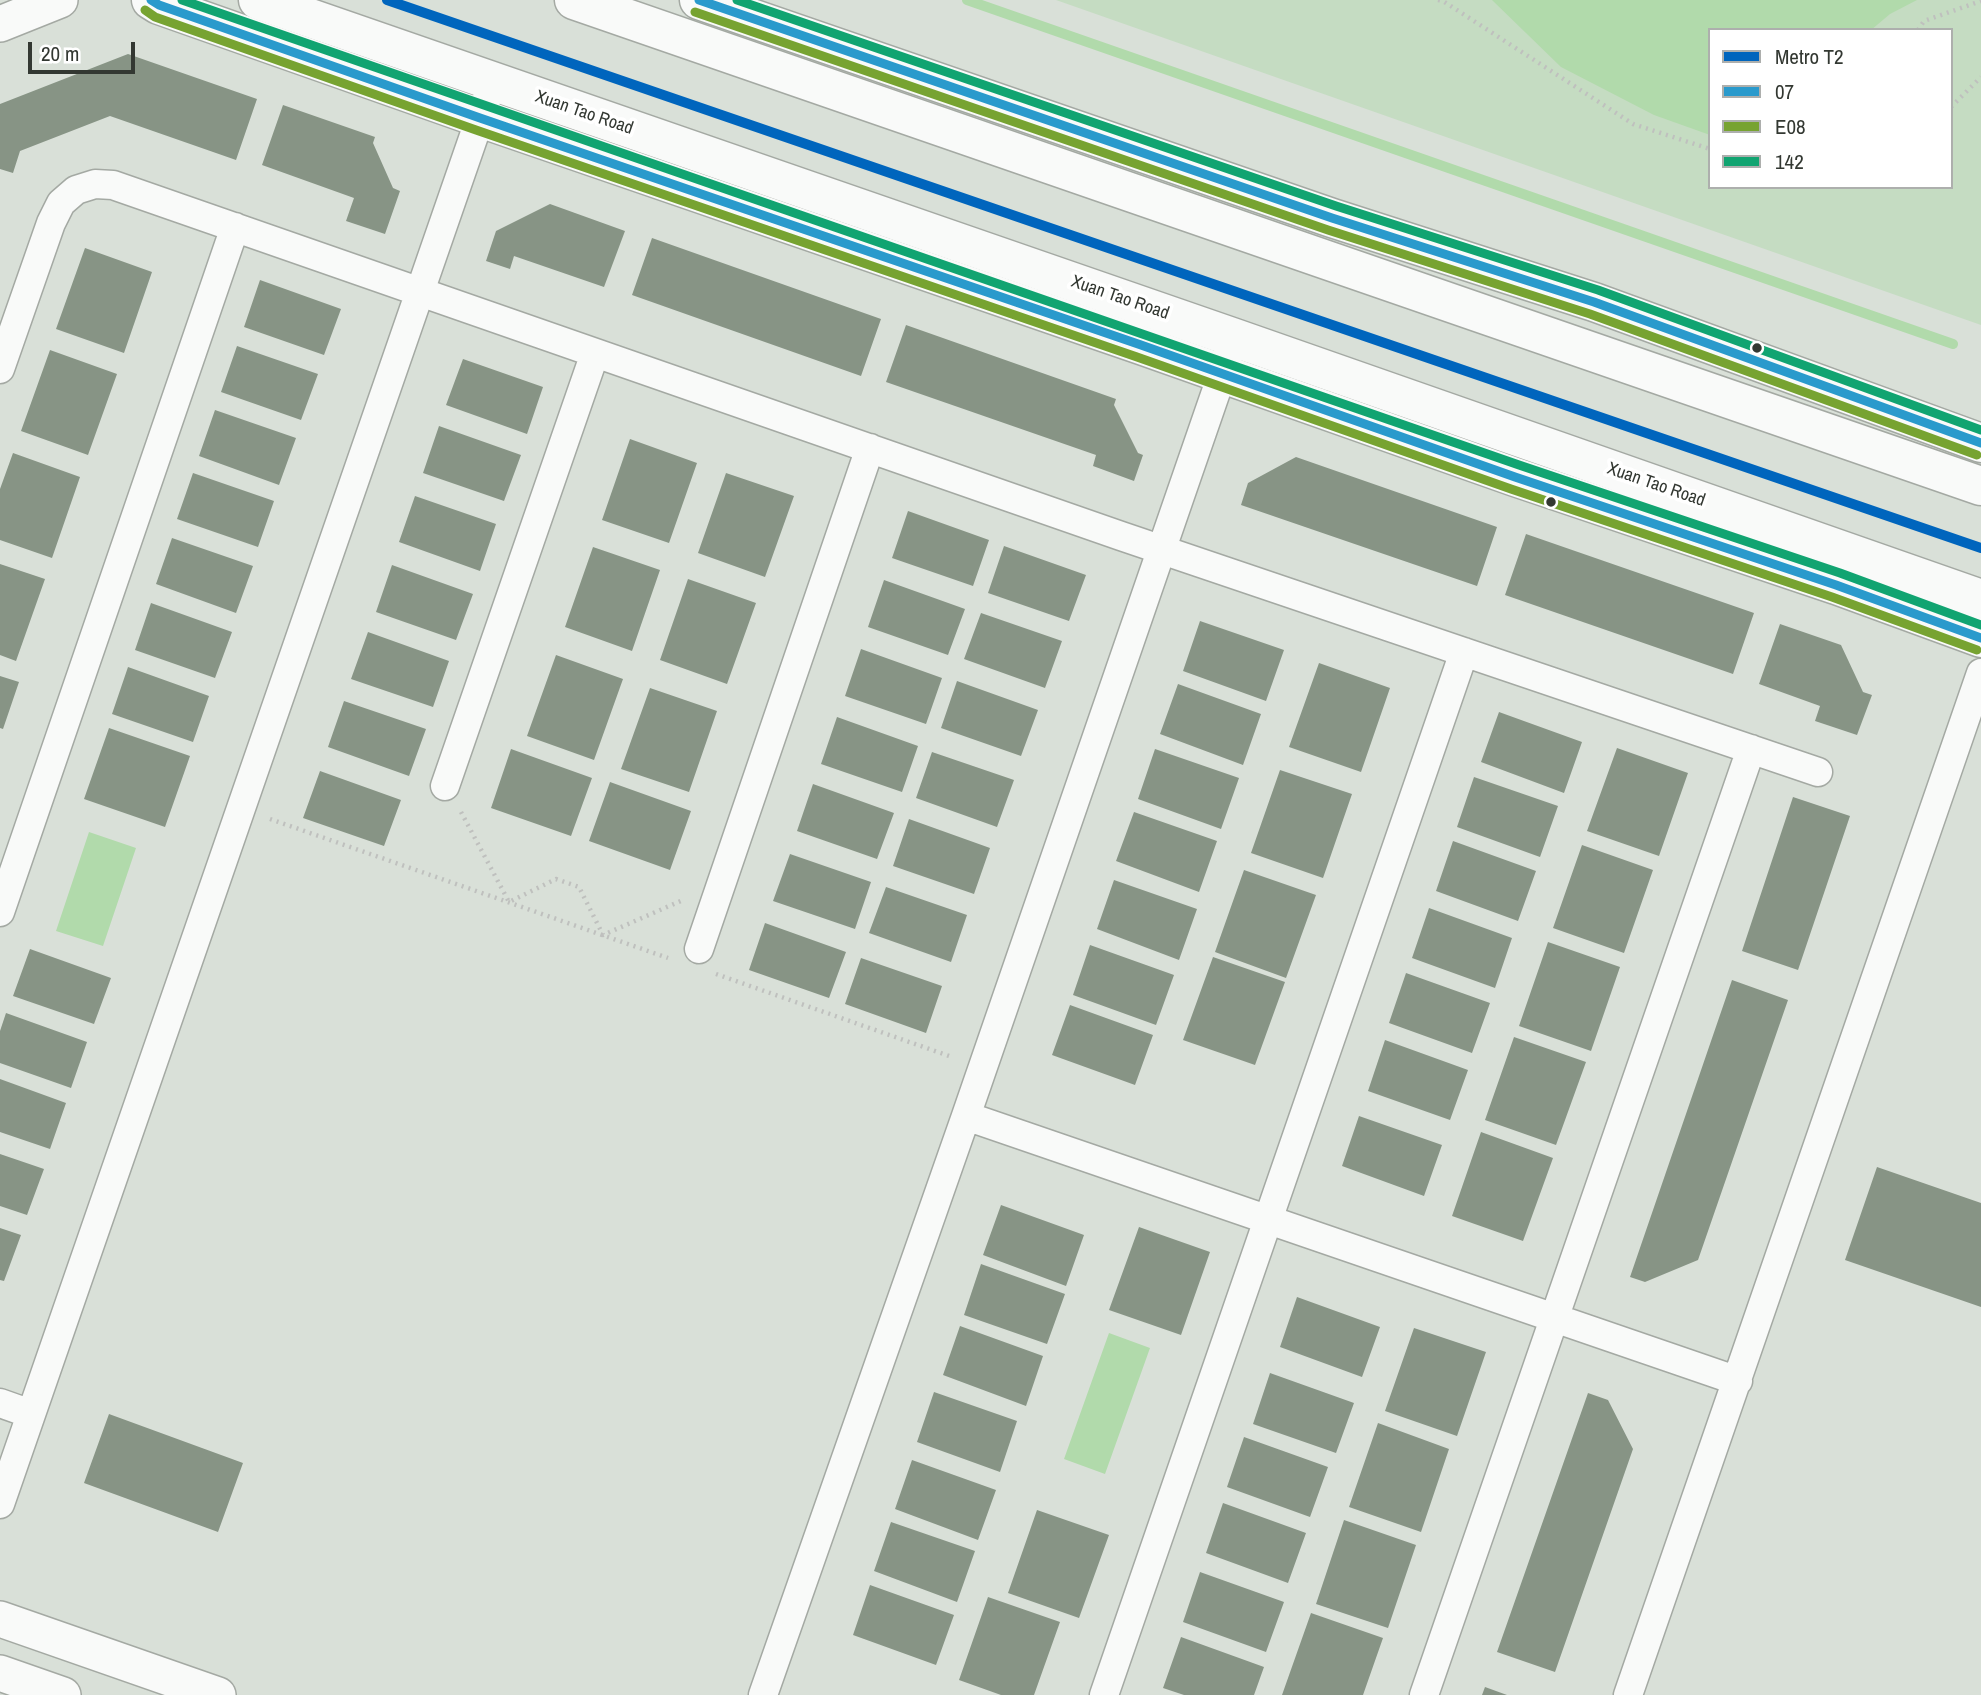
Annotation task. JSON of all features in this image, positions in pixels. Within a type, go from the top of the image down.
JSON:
[{"type":"main road","points":[[151,0],[480,118],[1315,405],[1515,477],[1836,585],[1981,638]]},
{"type":"main road","name":"Xuan Tao Road","points":[[258,0],[1981,599]]},
{"type":"main road","points":[[574,0],[1981,486]]},
{"type":"main road","points":[[699,0],[1332,218],[1594,302],[1981,443]]},
{"type":"street","points":[[0,24],[60,0]]},
{"type":"street","points":[[0,1504],[493,82]]},
{"type":"street","points":[[0,369],[51,223],[61,202],[76,190],[95,184],[113,185],[1160,550],[1818,772]]},
{"type":"street","points":[[0,912],[234,227]]},
{"type":"street","points":[[771,1693],[1234,338]]},
{"type":"street","points":[[445,786],[595,352]]},
{"type":"street","points":[[695,961],[870,449]]},
{"type":"street","points":[[1104,1695],[1464,652]]},
{"type":"street","points":[[1628,1695],[1981,673]]},
{"type":"street","points":[[1424,1695],[1751,749]]},
{"type":"street","points":[[966,1116],[1738,1381]]},
{"type":"street","points":[[0,1403],[32,1414]]},
{"type":"street","points":[[0,1619],[218,1695]]},
{"type":"street","points":[[0,1673],[63,1695]]},
{"type":"path","points":[[1438,0],[1633,124],[1708,148]]},
{"type":"path","points":[[1919,28],[1924,21],[1981,1]]},
{"type":"path","points":[[1953,105],[1981,77]]},
{"type":"path","points":[[445,786],[509,902]]},
{"type":"path","points":[[264,817],[603,935],[695,961],[956,1058]]},
{"type":"path","points":[[509,902],[556,879],[579,887],[603,935]]},
{"type":"path","points":[[603,935],[694,895]]},
{"type":"shaded area","points":[[1056,0],[1981,0],[1981,325]]},
{"type":"shaded area","points":[[1492,0],[1917,0],[1890,14],[1873,28],[1708,28],[1708,134],[1654,115],[1561,67]]},
{"type":"shaded area","points":[[89,832],[136,848],[103,946],[56,931]]},
{"type":"shaded area","points":[[1109,1333],[1150,1348],[1105,1474],[1064,1459]]},
{"type":"building","points":[[128,54],[257,99],[236,160],[110,116],[20,151],[13,173],[0,169],[0,104]]},
{"type":"building","points":[[283,105],[375,137],[373,143],[393,188],[400,191],[385,234],[346,221],[354,198],[262,165]]},
{"type":"building","points":[[550,204],[625,231],[604,287],[514,256],[510,269],[486,261],[496,231]]},
{"type":"building","points":[[652,238],[881,319],[861,376],[632,295]]},
{"type":"building","points":[[85,248],[152,272],[124,353],[56,329]]},
{"type":"building","points":[[260,280],[341,309],[324,355],[244,327]]},
{"type":"building","points":[[906,325],[1116,399],[1114,405],[1138,453],[1143,455],[1134,481],[1093,466],[1096,455],[886,382]]},
{"type":"building","points":[[237,346],[318,374],[301,420],[221,392]]},
{"type":"building","points":[[50,350],[117,374],[88,455],[21,431]]},
{"type":"building","points":[[463,359],[543,387],[527,434],[446,405]]},
{"type":"building","points":[[215,410],[296,438],[279,485],[199,456]]},
{"type":"building","points":[[439,426],[521,455],[504,501],[423,473]]},
{"type":"building","points":[[630,439],[697,463],[669,543],[602,520]]},
{"type":"building","points":[[13,453],[80,477],[52,558],[0,540],[0,489]]},
{"type":"building","points":[[1296,457],[1497,527],[1477,586],[1241,505],[1248,483]]},
{"type":"building","points":[[193,473],[274,501],[258,547],[177,519]]},
{"type":"building","points":[[726,473],[794,496],[765,577],[698,553]]},
{"type":"building","points":[[415,496],[496,524],[480,571],[399,542]]},
{"type":"building","points":[[908,511],[989,540],[973,586],[892,558]]},
{"type":"building","points":[[1526,534],[1754,613],[1733,674],[1505,595]]},
{"type":"building","points":[[172,538],[253,566],[236,613],[156,584]]},
{"type":"building","points":[[1004,546],[1086,575],[1069,621],[988,593]]},
{"type":"building","points":[[593,547],[660,570],[632,651],[565,627]]},
{"type":"building","points":[[0,564],[45,579],[16,661],[0,655]]},
{"type":"building","points":[[392,565],[473,594],[456,640],[376,612]]},
{"type":"building","points":[[688,579],[756,603],[727,684],[660,660]]},
{"type":"building","points":[[884,580],[965,609],[948,655],[868,627]]},
{"type":"building","points":[[151,603],[232,632],[215,678],[135,650]]},
{"type":"building","points":[[981,613],[1062,641],[1045,688],[964,659]]},
{"type":"building","points":[[1200,621],[1284,650],[1266,701],[1183,671]]},
{"type":"building","points":[[1780,624],[1841,645],[1863,692],[1872,695],[1857,735],[1815,721],[1820,706],[1759,684]]},
{"type":"building","points":[[368,632],[449,661],[433,707],[351,679]]},
{"type":"building","points":[[861,649],[942,678],[926,724],[845,696]]},
{"type":"building","points":[[556,655],[623,679],[594,760],[527,736]]},
{"type":"building","points":[[1319,663],[1390,688],[1361,772],[1289,747]]},
{"type":"building","points":[[128,667],[209,696],[193,742],[112,714]]},
{"type":"building","points":[[0,676],[19,682],[3,729],[0,728]]},
{"type":"building","points":[[957,681],[1038,710],[1021,756],[941,728]]},
{"type":"building","points":[[1178,684],[1261,714],[1243,765],[1160,734]]},
{"type":"building","points":[[650,688],[717,711],[689,792],[621,769]]},
{"type":"building","points":[[344,701],[426,729],[409,776],[328,747]]},
{"type":"building","points":[[1499,712],[1582,742],[1564,793],[1481,762]]},
{"type":"building","points":[[837,717],[918,746],[902,792],[821,764]]},
{"type":"building","points":[[109,728],[190,756],[165,827],[84,799]]},
{"type":"building","points":[[1617,748],[1688,773],[1659,856],[1587,831]]},
{"type":"building","points":[[511,749],[592,778],[571,836],[491,808]]},
{"type":"building","points":[[1155,749],[1239,778],[1221,829],[1138,799]]},
{"type":"building","points":[[932,752],[1014,780],[997,827],[916,798]]},
{"type":"building","points":[[1280,770],[1352,794],[1323,878],[1251,853]]},
{"type":"building","points":[[320,771],[401,800],[384,846],[303,818]]},
{"type":"building","points":[[1474,777],[1558,806],[1540,857],[1457,827]]},
{"type":"building","points":[[610,782],[691,811],[670,870],[589,841]]},
{"type":"building","points":[[813,784],[894,813],[877,859],[797,831]]},
{"type":"building","points":[[1793,797],[1850,816],[1798,970],[1742,951]]},
{"type":"building","points":[[1134,812],[1217,841],[1199,892],[1116,861]]},
{"type":"building","points":[[909,819],[990,848],[974,894],[893,866]]},
{"type":"building","points":[[1453,841],[1536,871],[1518,921],[1436,891]]},
{"type":"building","points":[[1582,845],[1653,870],[1624,953],[1553,928]]},
{"type":"building","points":[[790,854],[871,882],[855,929],[773,901]]},
{"type":"building","points":[[1244,870],[1316,895],[1286,978],[1215,952]]},
{"type":"building","points":[[1114,880],[1197,909],[1179,960],[1097,929]]},
{"type":"building","points":[[886,887],[967,915],[951,962],[869,933]]},
{"type":"building","points":[[1429,908],[1512,938],[1495,988],[1412,958]]},
{"type":"building","points":[[765,923],[846,952],[829,998],[749,970]]},
{"type":"building","points":[[1548,942],[1620,967],[1591,1051],[1519,1026]]},
{"type":"building","points":[[1090,945],[1174,975],[1156,1025],[1073,995]]},
{"type":"building","points":[[30,949],[111,978],[94,1024],[13,996]]},
{"type":"building","points":[[1213,957],[1285,982],[1255,1065],[1183,1040]]},
{"type":"building","points":[[861,958],[942,986],[926,1033],[845,1004]]},
{"type":"building","points":[[1406,973],[1490,1003],[1472,1053],[1389,1023]]},
{"type":"building","points":[[1732,980],[1788,1000],[1698,1260],[1645,1282],[1630,1277]]},
{"type":"building","points":[[1070,1005],[1153,1035],[1135,1085],[1052,1055]]},
{"type":"building","points":[[6,1013],[87,1042],[71,1088],[0,1063],[0,1031]]},
{"type":"building","points":[[1514,1037],[1586,1062],[1556,1145],[1485,1120]]},
{"type":"building","points":[[1385,1040],[1468,1070],[1450,1120],[1368,1091]]},
{"type":"building","points":[[0,1079],[66,1103],[50,1149],[0,1132]]},
{"type":"building","points":[[1359,1116],[1442,1145],[1424,1196],[1342,1166]]},
{"type":"building","points":[[1481,1132],[1553,1158],[1523,1241],[1452,1216]]},
{"type":"building","points":[[0,1154],[44,1169],[27,1215],[0,1206]]},
{"type":"building","points":[[1877,1167],[1981,1203],[1981,1307],[1845,1260]]},
{"type":"building","points":[[1001,1205],[1084,1235],[1066,1286],[983,1255]]},
{"type":"building","points":[[1139,1227],[1210,1252],[1181,1335],[1109,1310]]},
{"type":"building","points":[[0,1228],[21,1235],[4,1281],[0,1280]]},
{"type":"building","points":[[981,1264],[1065,1294],[1047,1344],[964,1315]]},
{"type":"building","points":[[1297,1297],[1380,1327],[1362,1377],[1280,1347]]},
{"type":"building","points":[[960,1326],[1043,1356],[1026,1406],[943,1375]]},
{"type":"building","points":[[1414,1328],[1486,1352],[1457,1436],[1385,1411]]},
{"type":"building","points":[[1270,1373],[1354,1403],[1336,1453],[1253,1424]]},
{"type":"building","points":[[934,1392],[1017,1421],[1000,1472],[917,1442]]},
{"type":"building","points":[[1588,1393],[1608,1400],[1633,1449],[1555,1672],[1497,1652]]},
{"type":"building","points":[[109,1414],[243,1463],[218,1532],[84,1483]]},
{"type":"building","points":[[1378,1423],[1449,1449],[1421,1532],[1349,1507]]},
{"type":"building","points":[[1244,1437],[1328,1467],[1310,1517],[1227,1487]]},
{"type":"building","points":[[912,1460],[996,1490],[978,1540],[895,1509]]},
{"type":"building","points":[[1223,1503],[1306,1533],[1288,1583],[1206,1553]]},
{"type":"building","points":[[1037,1510],[1109,1535],[1079,1618],[1008,1593]]},
{"type":"building","points":[[1344,1520],[1416,1545],[1388,1628],[1316,1604]]},
{"type":"building","points":[[891,1522],[975,1551],[957,1602],[874,1571]]},
{"type":"building","points":[[1200,1572],[1284,1602],[1266,1652],[1183,1622]]},
{"type":"building","points":[[870,1585],[954,1615],[936,1665],[853,1635]]},
{"type":"building","points":[[988,1597],[1060,1622],[1034,1695],[1001,1695],[959,1680]]},
{"type":"building","points":[[1311,1613],[1383,1638],[1363,1695],[1282,1695]]},
{"type":"building","points":[[1181,1637],[1264,1667],[1254,1695],[1184,1695],[1163,1688]]},
{"type":"building","points":[[1485,1687],[1507,1695],[1482,1695]]},
{"type":"waterway","points":[[967,0],[1953,344]]},
{"type":"metro line","name":"T2","points":[[387,0],[1981,548]]},
{"type":"transit line","name":"07","points":[[151,0],[480,118],[1141,345],[1515,477],[1836,585],[1981,638]]},
{"type":"transit line","name":"142","points":[[182,0],[1519,465],[1840,573],[1981,625]]},
{"type":"transit line","name":"07","points":[[699,0],[1332,218],[1594,302],[1981,443]]},
{"type":"transit line","name":"142","points":[[737,0],[1336,206],[1598,290],[1981,430]]},
{"type":"transit line","name":"E08","points":[[145,10],[155,17],[476,130],[1137,357],[1511,489],[1832,597],[1977,650]]},
{"type":"transit line","name":"E08","points":[[695,12],[1328,230],[1590,314],[1977,455]]}]
